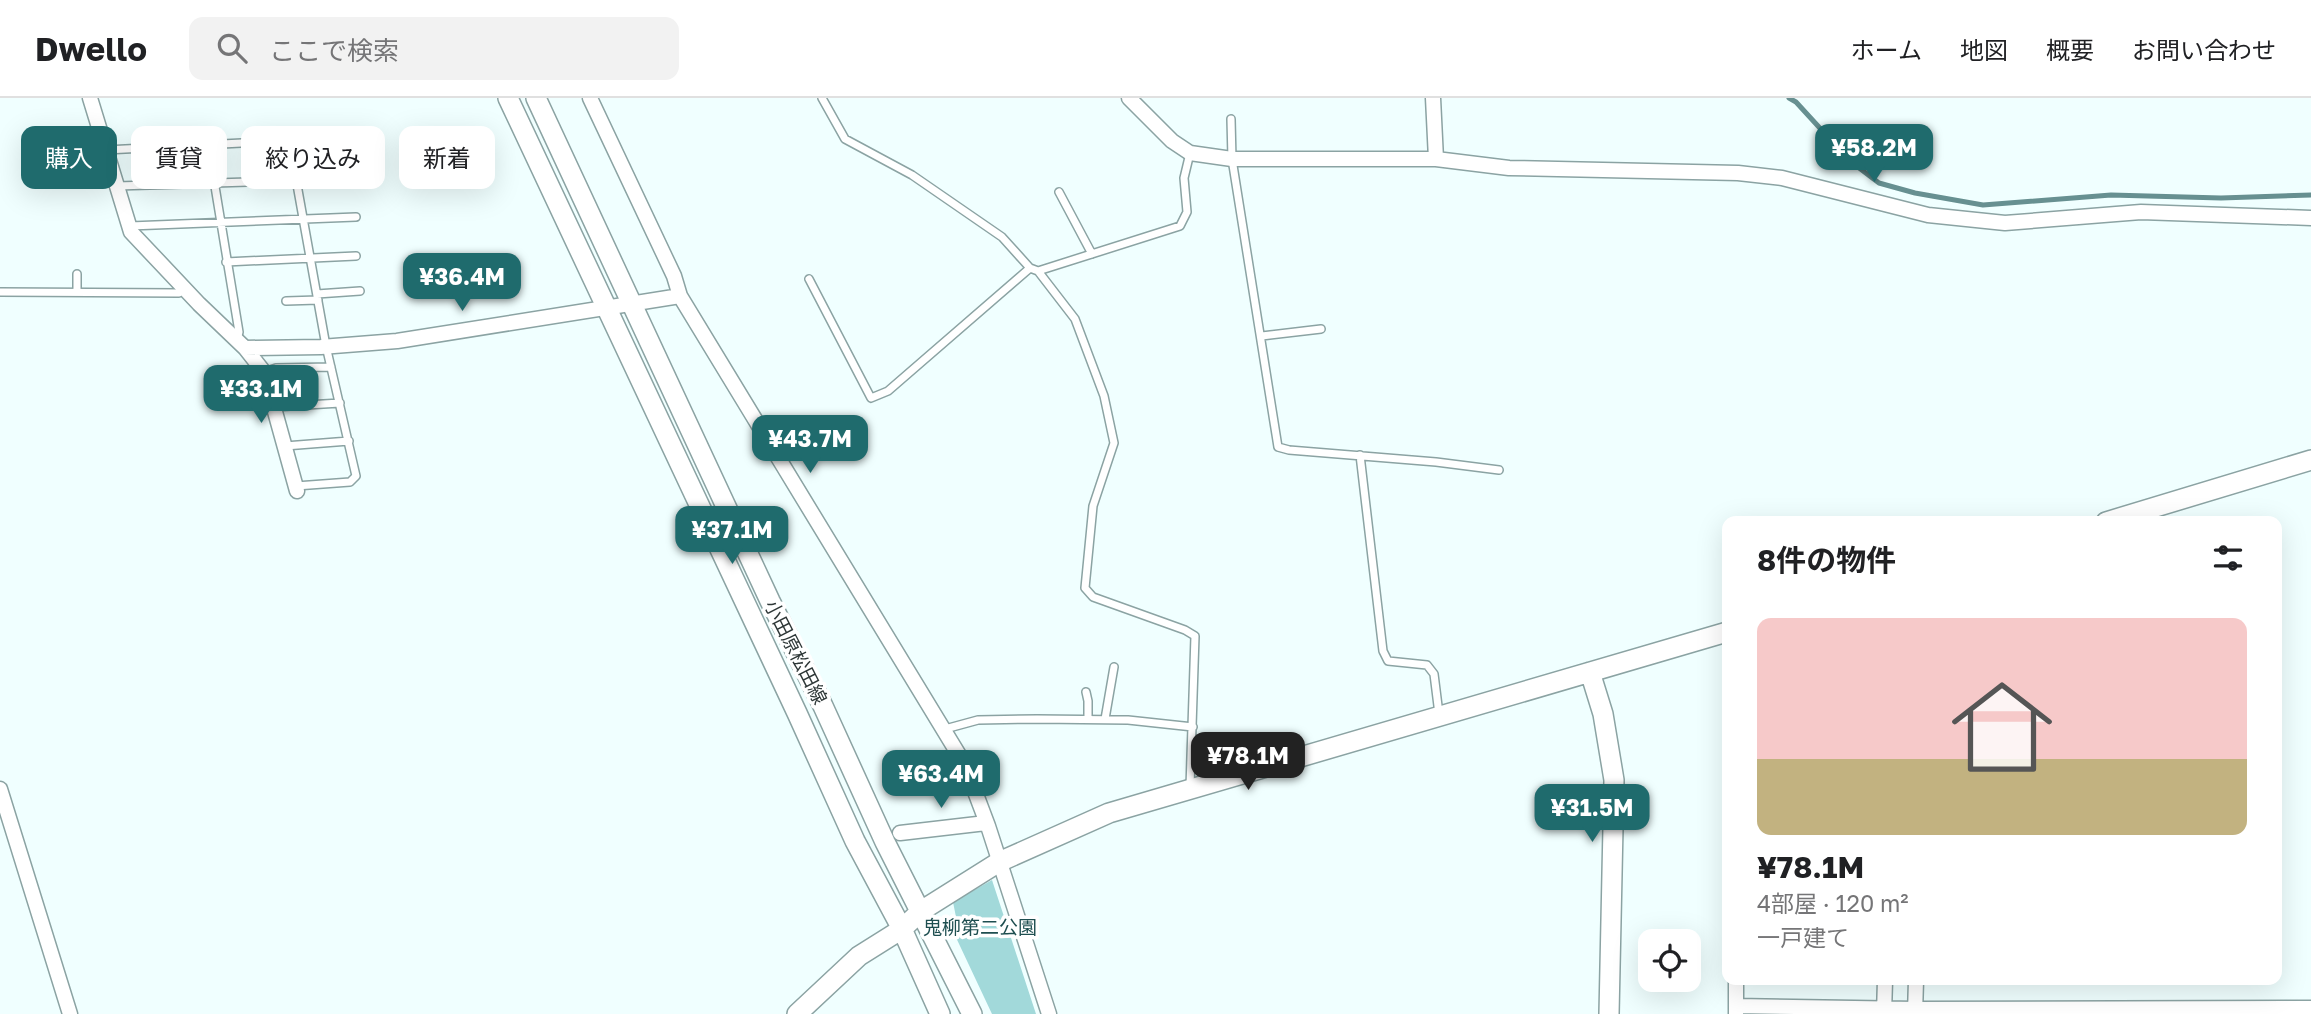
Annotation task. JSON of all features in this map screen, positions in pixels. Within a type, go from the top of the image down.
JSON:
[{"type":"main road","name":"小田原松田線","points":[[508,98],[608,307],[855,841],[902,929],[940,1014]]},
{"type":"main road","name":"小田原松田線","points":[[536,98],[770,601],[823,706],[885,842],[972,1014]]},
{"type":"main road","points":[[2126,516],[2311,460]]},
{"type":"main road","points":[[797,1014],[859,956],[902,929],[920,911],[999,862],[1109,813],[1722,633]]},
{"type":"main road","points":[[1590,672],[1603,715],[1614,780],[1609,1014]]},
{"type":"street","points":[[90,98],[99,126]]},
{"type":"street","points":[[590,98],[674,276],[680,296],[965,765],[1049,1014]]},
{"type":"street","points":[[1129,98],[1172,141],[1190,153],[1232,159],[1436,159],[1509,168],[1738,173],[1782,178],[1928,215],[2005,223],[2141,212],[2311,218]]},
{"type":"street","points":[[1433,98],[1436,159]]},
{"type":"street","points":[[117,186],[131,232],[241,344],[264,372],[297,488]]},
{"type":"street","points":[[241,344],[327,346],[397,341],[680,296]]},
{"type":"street","points":[[0,789],[69,1014]]},
{"type":"street","points":[[900,833],[986,823]]},
{"type":"street","points":[[1736,985],[1736,1010],[1915,1012],[2311,1008]]},
{"type":"street","points":[[1884,1011],[1885,985]]},
{"type":"street","points":[[1915,1012],[1916,985]]},
{"type":"lane","points":[[822,98],[845,139],[912,175],[1002,237],[1030,268],[1038,271],[1075,319],[1104,397],[1114,443],[1093,506],[1085,588],[1093,597],[1195,636],[1191,787]]},
{"type":"lane","points":[[1231,119],[1232,159],[1278,447],[1499,470]]},
{"type":"lane","points":[[1038,271],[1180,226],[1187,212],[1184,178],[1190,153]]},
{"type":"lane","points":[[117,186],[131,186]]},
{"type":"lane","points":[[215,189],[241,344]]},
{"type":"lane","points":[[296,189],[331,367],[356,476],[350,482],[297,488]]},
{"type":"lane","points":[[1059,192],[1092,254]]},
{"type":"lane","points":[[130,226],[356,217]]},
{"type":"lane","points":[[226,262],[356,256]]},
{"type":"lane","points":[[809,279],[871,398],[888,391],[1030,268]]},
{"type":"lane","points":[[77,274],[77,292]]},
{"type":"lane","points":[[0,292],[180,293],[184,288]]},
{"type":"lane","points":[[286,302],[360,291]]},
{"type":"lane","points":[[1262,336],[1321,329]]},
{"type":"lane","points":[[264,372],[276,368],[331,367]]},
{"type":"lane","points":[[274,407],[340,403]]},
{"type":"lane","points":[[285,446],[348,442]]},
{"type":"lane","points":[[1360,455],[1383,650],[1388,661],[1427,665],[1434,674],[1439,718]]},
{"type":"lane","points":[[1105,719],[1114,667]]},
{"type":"lane","points":[[1086,692],[1087,719]]},
{"type":"lane","points":[[945,729],[978,720],[1087,719],[1193,727]]},
{"type":"green space","name":"鬼柳第二公園","points":[[992,880],[1036,1014],[992,1014],[952,929],[956,917],[953,902]]},
{"type":"waterway","points":[[1789,98],[1796,102],[1850,161],[1879,183],[1915,193],[1983,205],[2111,195],[2221,198],[2311,195]]}]
